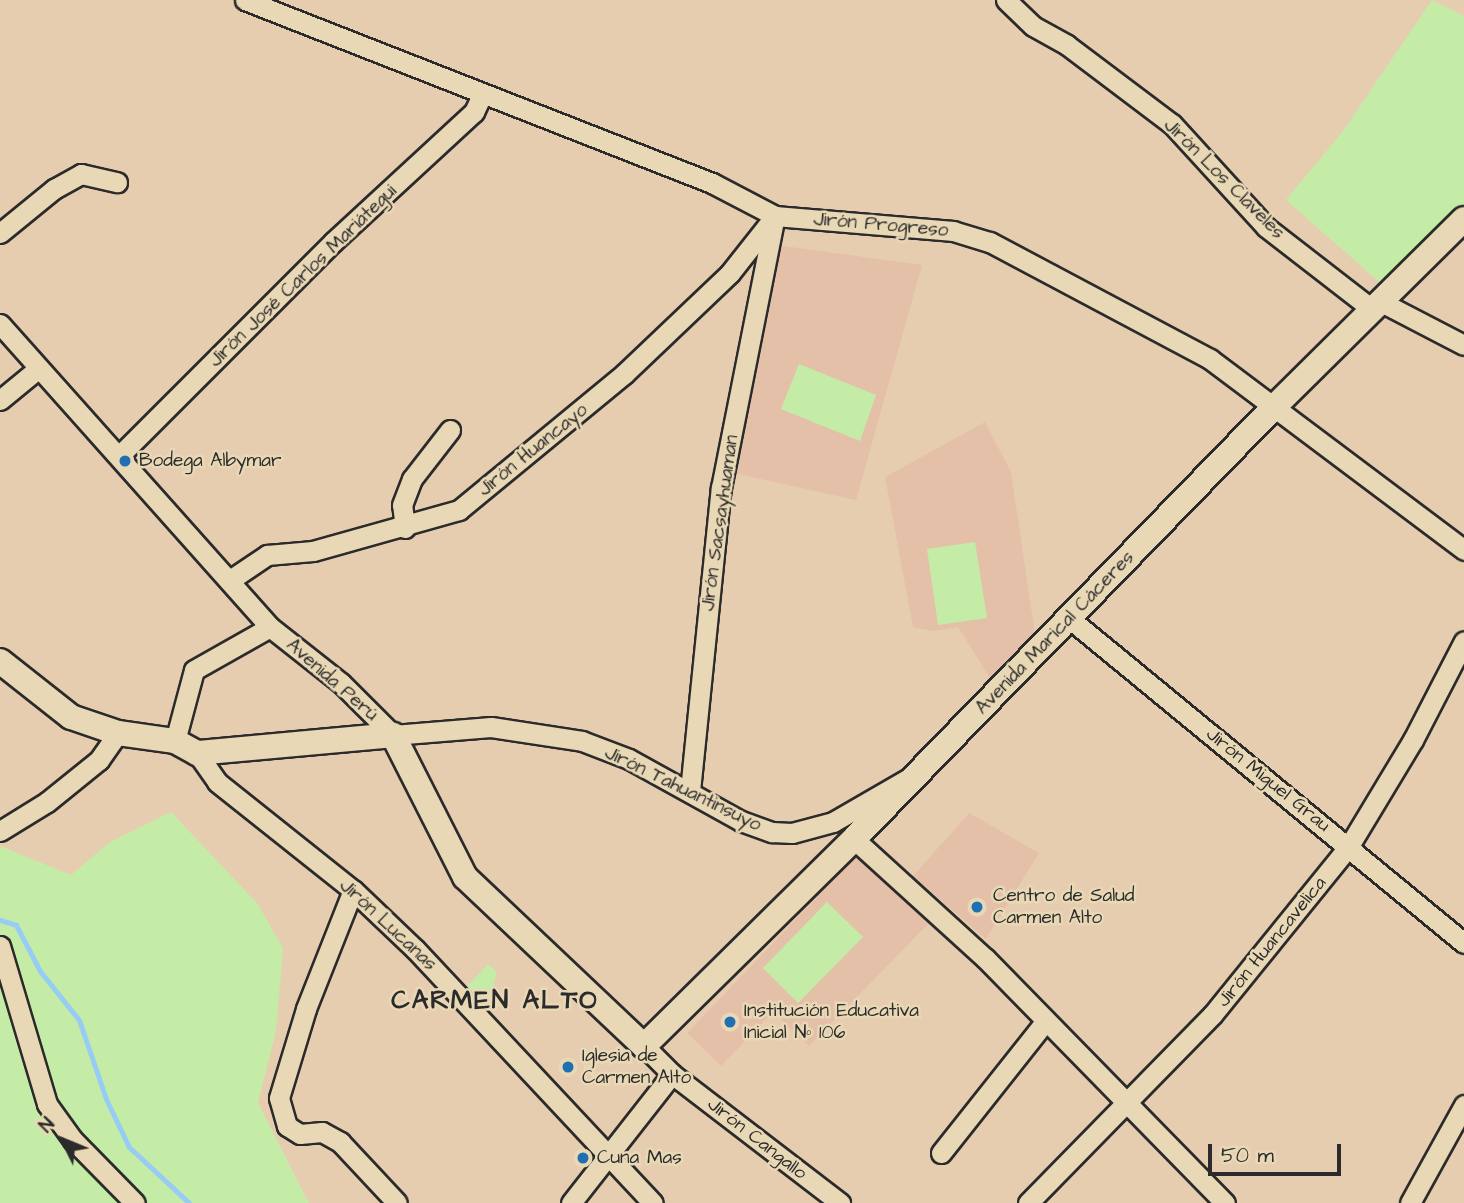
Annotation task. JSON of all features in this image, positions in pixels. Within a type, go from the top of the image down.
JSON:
[{"type":"street","name":"Jirón Progreso","points":[[245,0],[481,95],[712,183],[775,216],[953,231],[990,242],[1210,359],[1464,550]]},
{"type":"street","name":"Jirón Los Claveles","points":[[1006,0],[1033,26],[1067,44],[1172,124],[1266,227],[1378,307],[1464,345]]},
{"type":"street","name":"Jirón José Carlos Mariátegui","points":[[121,454],[333,242],[474,112],[481,95]]},
{"type":"street","points":[[0,233],[54,189],[80,174],[117,182]]},
{"type":"street","name":"Jirón Huancayo","points":[[230,580],[267,555],[313,551],[405,528],[459,510],[568,423],[730,273],[775,216]]},
{"type":"street","name":"Jirón Sacsayhuaman","points":[[690,791],[721,488],[775,216]]},
{"type":"street","name":"Avenida Marical Cáceres","points":[[644,1046],[854,839],[1274,407],[1464,219]]},
{"type":"street","name":"Avenida Perú","points":[[0,324],[121,454],[270,627],[341,683],[393,735],[465,877],[644,1046]]},
{"type":"street","points":[[0,400],[40,368]]},
{"type":"street","points":[[405,528],[402,505],[412,479],[450,430]]},
{"type":"street","name":"Jirón Miguel Grau","points":[[1070,618],[1464,943]]},
{"type":"street","points":[[175,741],[194,670],[270,627]]},
{"type":"street","name":"Jirón Huancavelica","points":[[1027,1203],[1130,1102],[1213,1014],[1349,846],[1413,740],[1464,641]]},
{"type":"street","points":[[0,661],[71,718],[118,733],[175,741],[197,753],[393,735]]},
{"type":"street","name":"Jirón Tahuantinsuyo","points":[[393,735],[491,727],[582,741],[690,791],[741,821],[772,832],[792,833],[833,822],[884,789],[918,774]]},
{"type":"street","points":[[0,831],[47,802],[99,760],[118,733]]},
{"type":"street","name":"Jirón Lucanas","points":[[197,753],[217,782],[353,890],[511,1048],[607,1156],[653,1203]]},
{"type":"street","points":[[854,839],[985,958],[1045,1022],[1130,1102],[1225,1203]]},
{"type":"street","points":[[353,890],[306,1010],[279,1098],[287,1126],[300,1134],[322,1132],[341,1142],[397,1203]]},
{"type":"street","points":[[0,946],[47,1104],[73,1140],[135,1203]]},
{"type":"street","points":[[941,1153],[1045,1022]]},
{"type":"street","name":"Jirón Cangallo","points":[[644,1046],[672,1074],[840,1203]]},
{"type":"street","points":[[571,1203],[672,1074]]},
{"type":"street","points":[[1410,1203],[1464,1105]]},
{"type":"shaded area","points":[[784,246],[922,265],[856,500],[733,473],[770,257]]},
{"type":"shaded area","points":[[985,422],[1011,472],[1036,641],[1009,660],[991,680],[958,627],[933,631],[913,627],[885,477]]},
{"type":"shaded area","name":"Centro de Salud Carmen Alto","points":[[969,813],[1039,853],[986,939],[913,876]]},
{"type":"shaded area","points":[[859,853],[930,922],[809,1046],[773,1012],[721,1066],[687,1033]]},
{"type":"green space","points":[[1432,0],[1464,16],[1464,205],[1385,287],[1286,200],[1343,131]]},
{"type":"green space","points":[[799,364],[876,395],[860,441],[781,409]]},
{"type":"green space","points":[[975,542],[987,618],[938,625],[927,549]]},
{"type":"green space","points":[[171,812],[257,903],[283,948],[276,1031],[258,1103],[309,1203],[0,1203],[0,846],[71,875],[110,842]]},
{"type":"green space","points":[[827,902],[863,937],[798,1003],[763,968]]},
{"type":"green space","points":[[488,964],[497,972],[494,983],[500,1004],[490,1012],[464,990]]},
{"type":"waterway","points":[[0,920],[16,925],[40,971],[79,1020],[106,1099],[129,1147],[189,1203]]},
{"type":"place","name":"Bodega Albymar","points":[[125,461]]},
{"type":"place","name":"Centro de Salud Carmen Alto","points":[[977,907]]},
{"type":"place","name":"Institución Educativa Inicial Nº 106","points":[[730,1022]]},
{"type":"place","name":"Iglesia de Carmen Alto","points":[[568,1067]]},
{"type":"place","name":"Cuna Mas","points":[[583,1158]]},
{"type":"district","name":"CARMEN ALTO","points":[[495,1001]]}]
